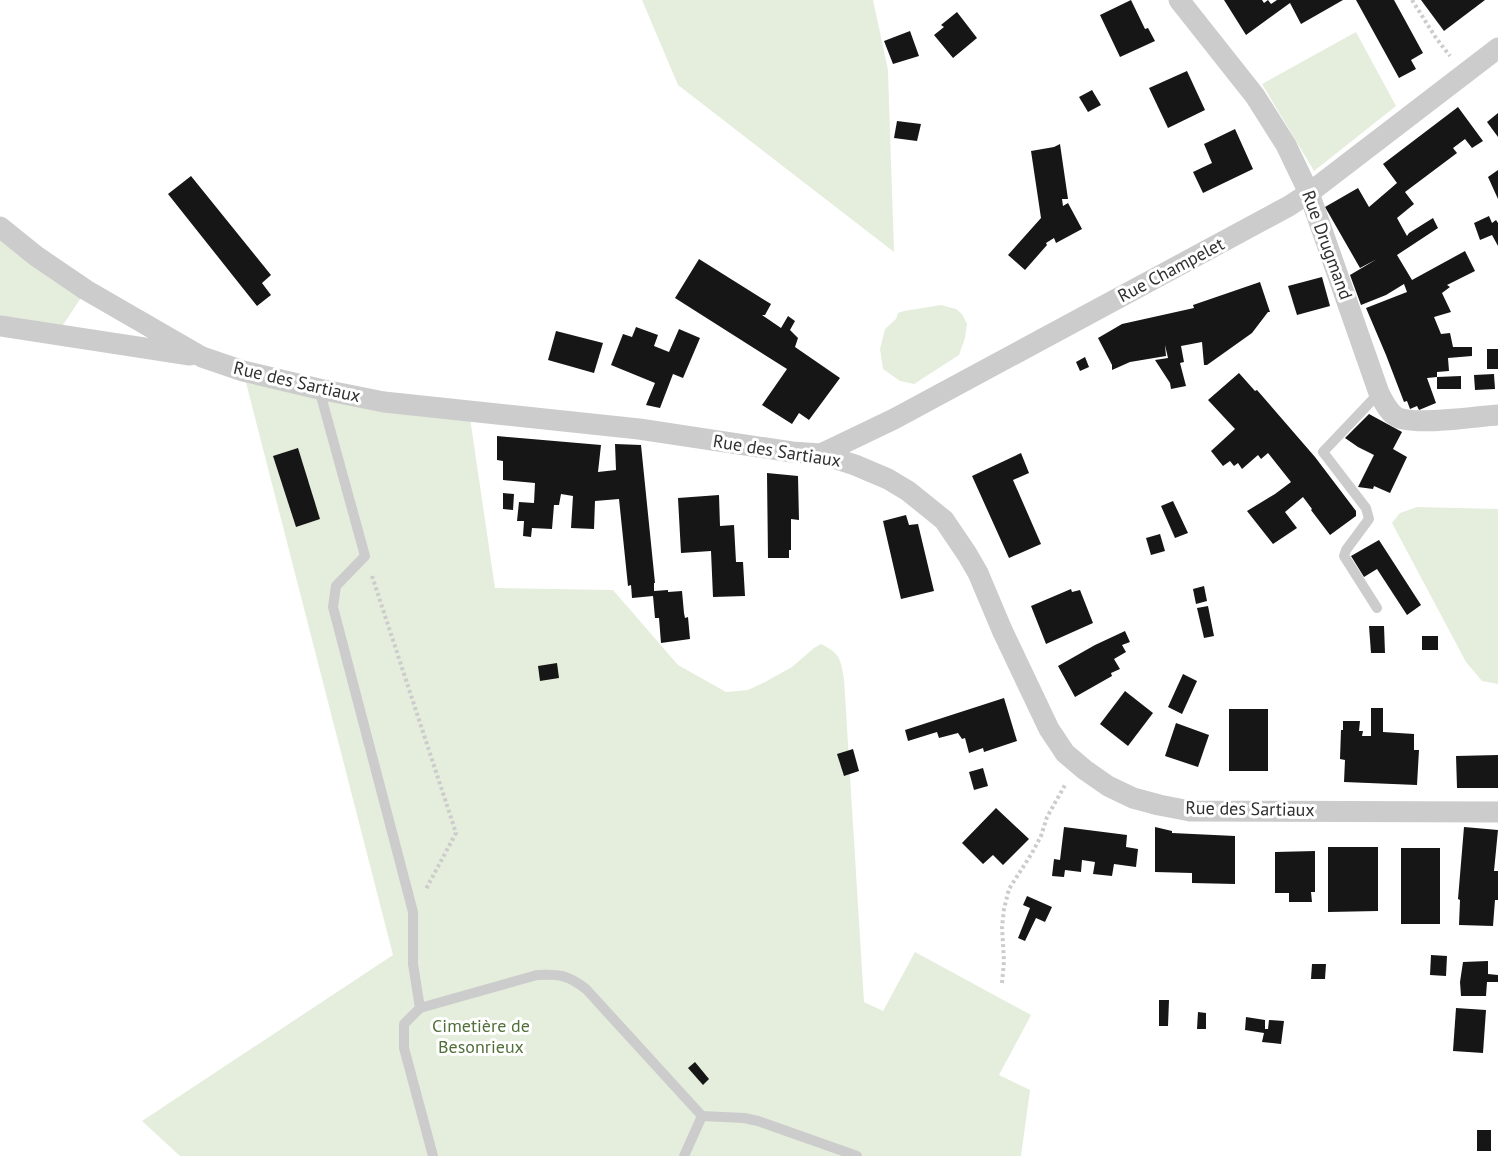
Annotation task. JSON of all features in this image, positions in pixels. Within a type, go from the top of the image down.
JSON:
[{"type":"street","name":"Rue Drugmand","points":[[1179,0],[1255,96],[1286,145],[1309,193],[1379,393],[1386,405],[1395,416],[1406,421],[1421,422],[1498,415]]},
{"type":"street","name":"Rue Champelet","points":[[821,454],[894,419],[1289,206],[1498,48]]},
{"type":"street","name":"Rue des Sartiaux","points":[[0,228],[86,290],[202,357],[243,371],[384,402],[639,429],[792,452],[821,454],[888,479],[908,491],[944,520],[967,554],[978,573],[1049,729],[1065,753],[1108,786],[1133,798],[1190,811],[1498,812]]},
{"type":"street","points":[[0,326],[202,357]]},
{"type":"lane","points":[[319,389],[365,556],[336,586],[333,607],[413,912],[413,964],[420,1008]]},
{"type":"lane","points":[[1377,608],[1344,556],[1369,519],[1366,508],[1323,452],[1379,393]]},
{"type":"lane","points":[[433,1156],[404,1048],[404,1024],[420,1008],[537,975],[556,975],[573,979],[586,989],[702,1116],[758,1121],[857,1156]]},
{"type":"lane","points":[[684,1156],[702,1116]]},
{"type":"path","points":[[1412,0],[1436,38],[1464,74]]},
{"type":"path","points":[[365,556],[456,833],[413,912]]},
{"type":"path","points":[[1002,983],[1004,962],[1002,927],[1009,890],[1032,854],[1056,800],[1078,764]]},
{"type":"green space","points":[[642,0],[873,0],[888,70],[894,252],[678,85]]},
{"type":"green space","points":[[1356,32],[1396,106],[1314,171],[1262,84]]},
{"type":"green space","points":[[0,228],[86,290],[57,334],[0,326]]},
{"type":"green space","points":[[941,305],[956,309],[962,314],[967,324],[959,355],[914,384],[900,381],[883,369],[880,349],[885,329],[896,319],[898,313]]},
{"type":"green space","name":"Cimetière de Besonrieux","points":[[243,371],[469,411],[495,588],[613,590],[678,665],[726,692],[748,690],[765,682],[792,667],[821,644],[836,654],[844,679],[864,1002],[883,1011],[915,952],[1031,1015],[999,1075],[1030,1090],[1021,1156],[180,1156],[142,1121],[393,955]]},
{"type":"green space","points":[[1417,507],[1498,509],[1498,684],[1482,681],[1466,662],[1392,523],[1400,513]]},
{"type":"building","points":[[1131,0],[1145,29],[1148,28],[1155,41],[1120,57],[1100,15]]},
{"type":"building","points":[[1224,0],[1262,0],[1264,3],[1268,0],[1271,4],[1277,0],[1343,0],[1301,24],[1290,3],[1246,35]]},
{"type":"building","points":[[1356,0],[1394,0],[1423,53],[1411,60],[1416,69],[1399,78]]},
{"type":"building","points":[[1421,0],[1485,0],[1444,31]]},
{"type":"building","points":[[957,12],[977,38],[953,58],[934,35],[944,27],[941,25]]},
{"type":"building","points":[[910,31],[919,56],[893,64],[884,41]]},
{"type":"building","points":[[1187,71],[1205,110],[1168,128],[1149,88]]},
{"type":"building","points":[[1092,90],[1101,105],[1088,112],[1079,97]]},
{"type":"building","points":[[1458,107],[1483,141],[1472,148],[1465,139],[1453,148],[1457,153],[1405,192],[1414,204],[1397,218],[1407,236],[1433,218],[1438,228],[1397,255],[1412,280],[1465,251],[1475,271],[1447,285],[1450,287],[1442,293],[1451,312],[1434,317],[1441,334],[1450,333],[1453,347],[1472,347],[1472,356],[1448,358],[1449,371],[1437,372],[1437,377],[1427,378],[1436,403],[1419,410],[1417,406],[1410,409],[1407,401],[1404,402],[1366,308],[1407,292],[1404,284],[1386,295],[1361,305],[1350,275],[1377,259],[1360,268],[1325,207],[1358,188],[1369,207],[1397,183],[1383,164]]},
{"type":"building","points":[[1498,113],[1498,137],[1487,122]]},
{"type":"building","points":[[897,121],[921,124],[917,141],[894,138]]},
{"type":"building","points":[[1235,129],[1253,169],[1203,193],[1193,172],[1212,163],[1204,144]]},
{"type":"building","points":[[1060,144],[1068,199],[1062,199],[1063,206],[1068,203],[1082,229],[1056,243],[1054,238],[1046,243],[1047,245],[1025,270],[1008,255],[1041,218],[1031,151]]},
{"type":"building","points":[[1498,170],[1498,199],[1488,177]]},
{"type":"building","points":[[191,176],[271,275],[262,283],[271,295],[257,306],[168,194]]},
{"type":"building","points":[[1489,216],[1492,223],[1496,220],[1498,223],[1498,246],[1492,235],[1480,240],[1474,223]]},
{"type":"building","points":[[699,259],[771,304],[765,315],[762,315],[781,328],[788,316],[795,321],[790,330],[798,338],[795,347],[840,378],[809,420],[799,413],[792,424],[762,405],[787,369],[675,298]]},
{"type":"building","points":[[1322,277],[1330,306],[1297,315],[1288,286]]},
{"type":"building","points":[[1260,282],[1270,312],[1252,333],[1207,365],[1204,365],[1202,342],[1181,346],[1184,362],[1180,363],[1186,386],[1171,389],[1170,383],[1155,360],[1168,358],[1165,345],[1166,356],[1130,362],[1112,370],[1112,365],[1098,338],[1122,324],[1194,308],[1193,305]]},
{"type":"building","points":[[636,327],[658,335],[654,346],[669,352],[679,329],[700,338],[683,378],[673,374],[660,408],[646,405],[655,383],[611,365],[623,334],[632,337]]},
{"type":"building","points":[[556,331],[603,343],[594,373],[548,360]]},
{"type":"building","points":[[1487,349],[1498,349],[1498,369],[1487,369]]},
{"type":"building","points":[[1085,357],[1089,367],[1080,371],[1076,362]]},
{"type":"building","points":[[1239,373],[1255,391],[1257,390],[1315,457],[1356,511],[1356,516],[1330,535],[1303,497],[1285,512],[1297,528],[1273,544],[1247,511],[1291,482],[1268,453],[1261,459],[1258,455],[1242,469],[1238,463],[1234,466],[1230,461],[1223,466],[1211,451],[1235,429],[1208,400]]},
{"type":"building","points":[[1494,374],[1495,389],[1475,390],[1474,375]]},
{"type":"building","points":[[1461,376],[1461,389],[1437,389],[1437,377]]},
{"type":"building","points":[[1369,414],[1402,432],[1393,449],[1407,457],[1390,493],[1374,486],[1373,489],[1358,487],[1374,455],[1345,438]]},
{"type":"building","points":[[497,436],[601,445],[598,472],[616,470],[615,444],[641,445],[654,591],[682,591],[690,639],[661,643],[659,618],[655,618],[653,596],[632,598],[631,585],[628,586],[619,499],[595,501],[594,529],[571,528],[573,496],[561,494],[559,505],[554,505],[552,529],[532,528],[531,537],[523,536],[524,521],[517,521],[519,502],[534,503],[535,483],[503,480],[503,461],[497,460]]},
{"type":"building","points":[[298,448],[320,519],[296,527],[273,456]]},
{"type":"building","points":[[1021,453],[1029,473],[1013,480],[1041,544],[1009,558],[972,476]]},
{"type":"building","points":[[767,473],[798,476],[799,520],[791,519],[789,558],[768,558]]},
{"type":"building","points":[[503,493],[514,494],[513,510],[503,509]]},
{"type":"building","points":[[719,495],[720,526],[734,525],[736,562],[743,562],[745,596],[713,597],[711,551],[681,553],[678,498]]},
{"type":"building","points":[[1173,501],[1188,533],[1175,538],[1161,506]]},
{"type":"building","points":[[906,515],[909,525],[918,524],[934,591],[901,599],[883,521]]},
{"type":"building","points":[[1160,534],[1165,551],[1151,555],[1146,538]]},
{"type":"building","points":[[1379,540],[1421,605],[1407,615],[1377,569],[1364,577],[1351,556]]},
{"type":"building","points":[[1204,586],[1207,601],[1196,604],[1193,589]]},
{"type":"building","points":[[1071,589],[1072,592],[1080,590],[1093,623],[1046,644],[1031,606]]},
{"type":"building","points":[[1208,606],[1214,636],[1204,638],[1197,608]]},
{"type":"building","points":[[1369,626],[1384,626],[1385,653],[1371,653]]},
{"type":"building","points":[[1125,631],[1130,642],[1122,645],[1126,652],[1114,659],[1120,669],[1075,697],[1058,666]]},
{"type":"building","points":[[1422,636],[1438,636],[1438,650],[1422,650]]},
{"type":"building","points":[[557,663],[559,678],[540,681],[538,666]]},
{"type":"building","points":[[1183,674],[1197,681],[1182,714],[1168,707]]},
{"type":"building","points":[[1125,691],[1153,713],[1128,746],[1100,724]]},
{"type":"building","points":[[1004,698],[1017,741],[984,752],[983,748],[969,753],[965,738],[962,739],[958,733],[939,738],[937,732],[908,741],[905,730]]},
{"type":"building","points":[[1371,708],[1383,708],[1383,732],[1414,734],[1414,750],[1419,750],[1417,785],[1344,782],[1345,760],[1340,759],[1343,721],[1360,721],[1359,731],[1363,731],[1362,736],[1371,736]]},
{"type":"building","points":[[1229,709],[1268,709],[1268,771],[1229,771]]},
{"type":"building","points":[[1176,723],[1209,735],[1198,767],[1165,756]]},
{"type":"building","points":[[853,749],[859,771],[844,776],[837,754]]},
{"type":"building","points":[[1498,755],[1498,788],[1457,788],[1456,756]]},
{"type":"building","points":[[983,768],[988,786],[974,790],[969,772]]},
{"type":"building","points":[[996,808],[1029,839],[1003,865],[993,855],[983,864],[962,843]]},
{"type":"building","points":[[1064,827],[1127,835],[1126,847],[1138,849],[1136,867],[1114,864],[1112,876],[1093,874],[1095,862],[1082,860],[1081,872],[1065,870],[1064,877],[1052,876],[1054,859],[1060,860]]},
{"type":"building","points":[[1155,827],[1172,831],[1172,833],[1235,836],[1235,884],[1192,883],[1192,873],[1155,872]]},
{"type":"building","points":[[1464,827],[1498,830],[1494,871],[1498,871],[1498,900],[1495,900],[1493,926],[1459,925],[1460,900],[1458,899]]},
{"type":"building","points":[[1328,847],[1378,847],[1378,911],[1328,912]]},
{"type":"building","points":[[1401,848],[1440,848],[1440,924],[1401,924]]},
{"type":"building","points":[[1315,851],[1315,892],[1311,892],[1312,902],[1289,902],[1289,893],[1275,893],[1275,852]]},
{"type":"building","points":[[1027,896],[1052,907],[1045,922],[1036,918],[1025,941],[1018,938],[1030,908],[1023,905]]},
{"type":"building","points":[[1431,955],[1447,956],[1446,976],[1430,975]]},
{"type":"building","points":[[1488,961],[1488,974],[1498,975],[1498,982],[1487,982],[1486,996],[1461,996],[1460,982],[1463,962]]},
{"type":"building","points":[[1312,964],[1326,964],[1325,979],[1311,979]]},
{"type":"building","points":[[1159,1000],[1169,1000],[1168,1026],[1159,1026]]},
{"type":"building","points":[[1456,1008],[1486,1010],[1483,1053],[1453,1051]]},
{"type":"building","points":[[1198,1012],[1206,1013],[1206,1029],[1197,1029]]},
{"type":"building","points":[[1246,1017],[1265,1020],[1265,1029],[1268,1029],[1269,1020],[1284,1021],[1281,1044],[1262,1042],[1264,1033],[1245,1030]]},
{"type":"building","points":[[695,1062],[709,1079],[703,1085],[688,1068]]},
{"type":"building","points":[[1477,1130],[1491,1130],[1491,1151],[1477,1151]]}]
